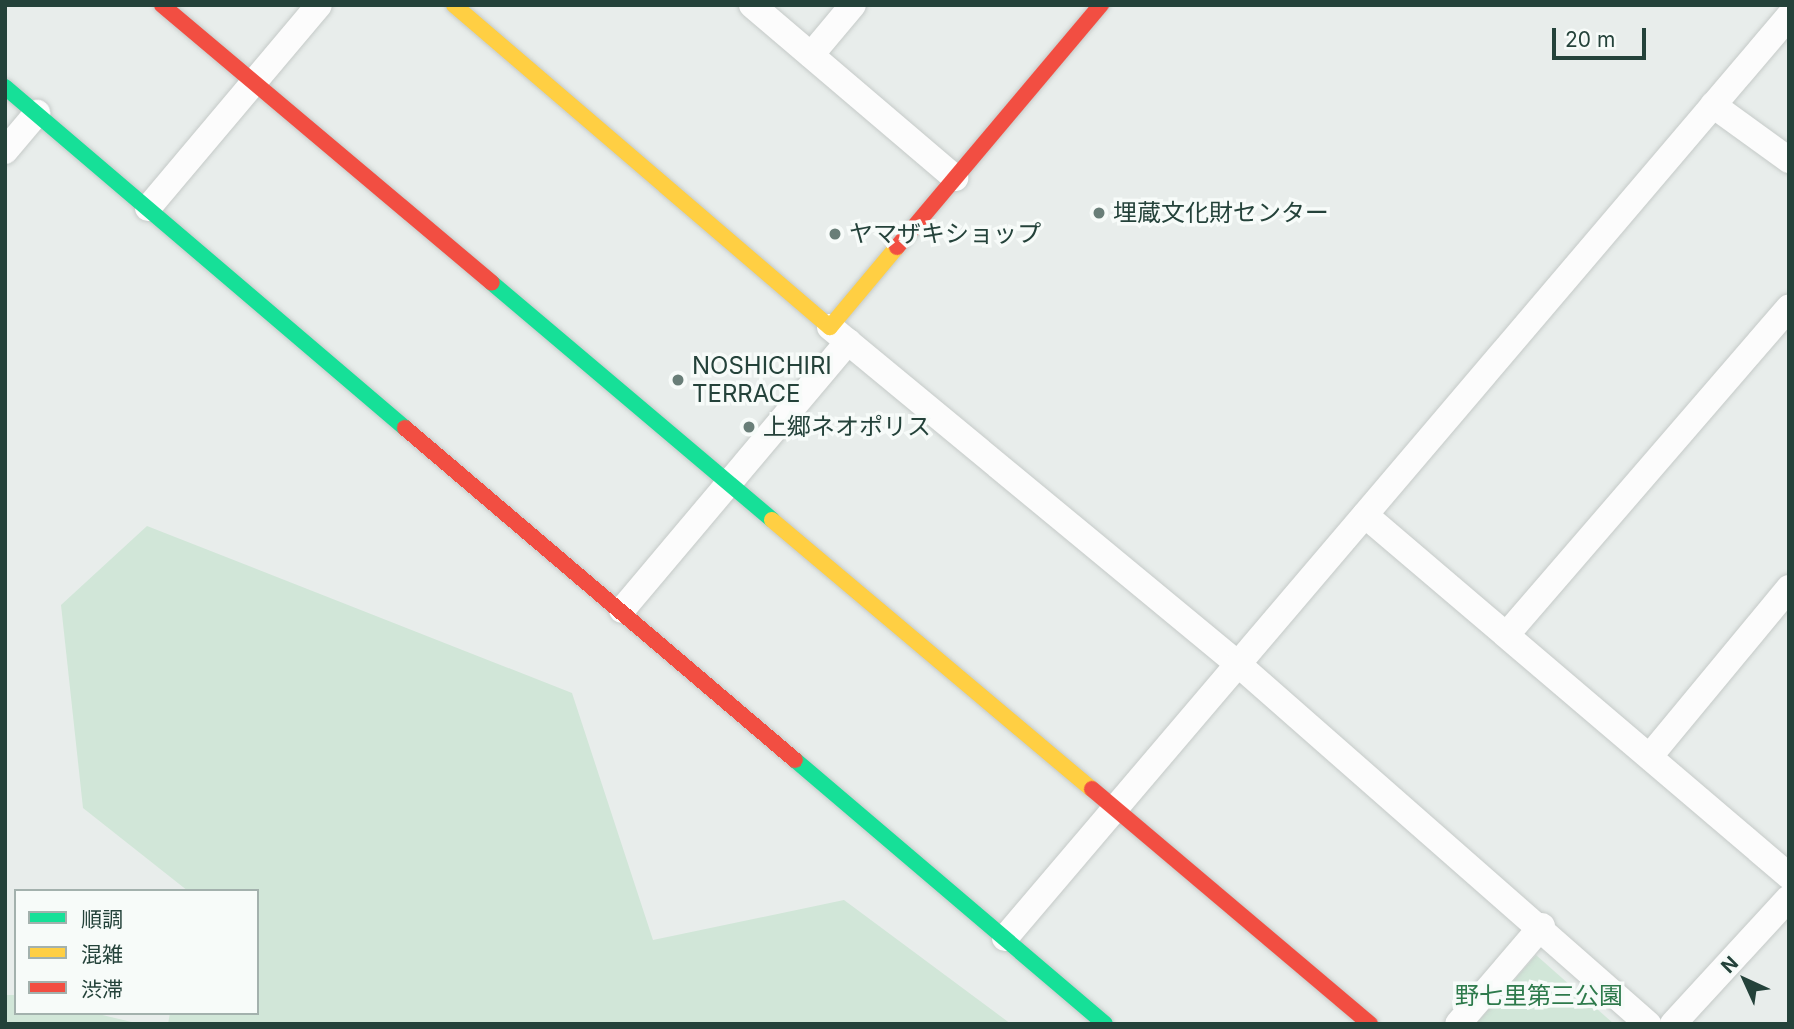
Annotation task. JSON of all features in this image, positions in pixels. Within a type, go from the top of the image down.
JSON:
[{"type":"street","points":[[162,5],[1113,811],[1370,1024]]},
{"type":"street","points":[[148,208],[319,5]]},
{"type":"street","points":[[454,5],[839,334],[1238,664],[1542,926],[1648,1024]]},
{"type":"street","points":[[752,5],[955,178]]},
{"type":"street","points":[[811,55],[853,5]]},
{"type":"street","points":[[622,610],[730,484],[955,178],[1101,5]]},
{"type":"street","points":[[1005,938],[1789,16]]},
{"type":"street","points":[[5,87],[1105,1024]]},
{"type":"street","points":[[1713,105],[1789,160]]},
{"type":"street","points":[[5,151],[37,113]]},
{"type":"street","points":[[1508,633],[1789,307]]},
{"type":"street","points":[[1365,514],[1508,633],[1789,876]]},
{"type":"street","points":[[1650,756],[1789,588]]},
{"type":"street","points":[[1673,1024],[1789,898]]},
{"type":"street","points":[[1458,1024],[1542,926]]},
{"type":"green space","points":[[147,526],[572,693],[653,940],[844,900],[1011,1024],[168,1024],[170,1015],[259,1015],[259,889],[185,889],[83,808],[61,605]]},
{"type":"green space","name":"野七里第三公園","points":[[1536,955],[1614,1024],[1476,1024]]},
{"type":"green space","points":[[5,995],[14,995],[14,1015],[102,1015],[140,1024],[5,1024]]},
{"type":"traffic: fast","points":[[5,87],[405,428]]},
{"type":"traffic: fast","points":[[492,283],[772,520]]},
{"type":"traffic: fast","points":[[795,760],[1105,1024]]},
{"type":"traffic: slow","points":[[454,5],[830,327],[897,247]]},
{"type":"traffic: slow","points":[[772,520],[1092,789]]},
{"type":"traffic: jam","points":[[162,5],[492,283]]},
{"type":"traffic: jam","points":[[897,247],[1101,5]]},
{"type":"traffic: jam","points":[[405,428],[795,760]]},
{"type":"traffic: jam","points":[[1092,789],[1370,1024]]},
{"type":"place","name":"埋蔵文化財センター","points":[[1099,213]]},
{"type":"place","name":"ヤマザキショップ","points":[[835,234]]},
{"type":"place","name":"NOSHICHIRI TERRACE","points":[[678,380]]},
{"type":"place","name":"上郷ネオポリス","points":[[749,427]]}]
